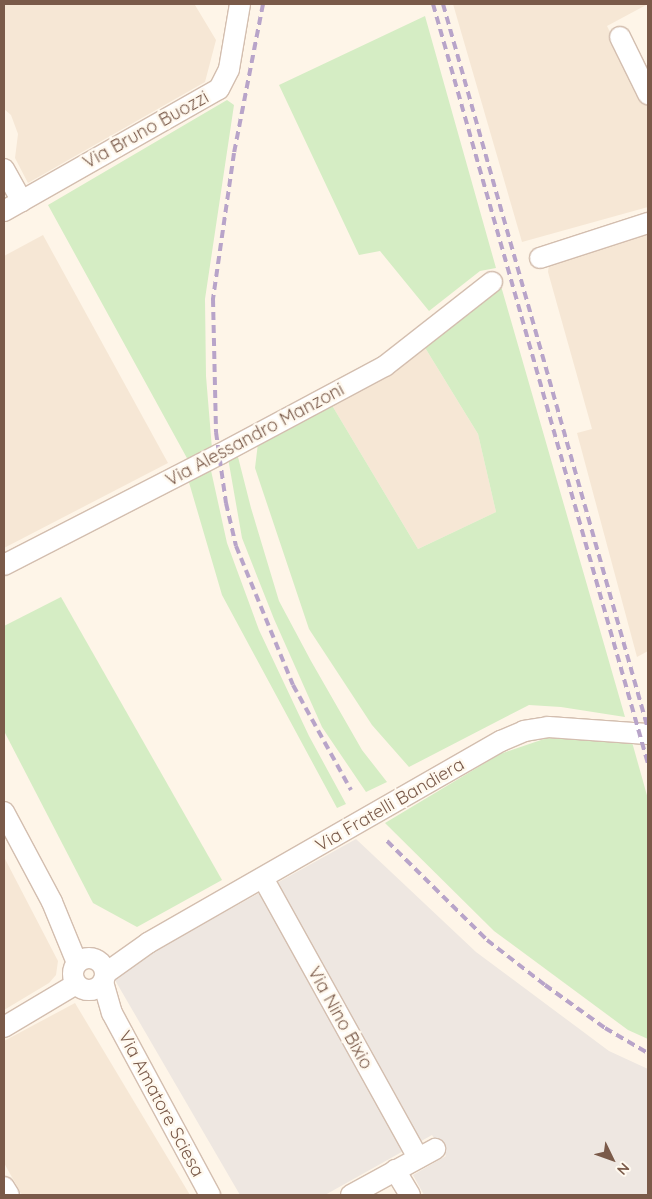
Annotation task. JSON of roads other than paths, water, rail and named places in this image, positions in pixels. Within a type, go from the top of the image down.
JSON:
[{"type":"street","name":"Via Bruno Buozzi","points":[[4,211],[218,89],[229,69],[240,4]]},
{"type":"street","points":[[620,37],[648,94]]},
{"type":"street","points":[[4,169],[22,201]]},
{"type":"street","points":[[540,258],[648,223]]},
{"type":"street","name":"Via Alessandro Manzoni","points":[[4,565],[220,454],[385,366],[492,282]]},
{"type":"street","name":"Via Fratelli Bandiera","points":[[4,1027],[92,973],[263,878],[501,741],[524,730],[548,726],[648,734]]},
{"type":"street","name":"Via Amatore Sciesa","points":[[4,812],[210,1195]]},
{"type":"street","name":"Via Nino Bixio","points":[[263,878],[426,1153],[396,1170]]},
{"type":"street","points":[[352,1195],[396,1170],[410,1195]]},
{"type":"street","points":[[4,1187],[9,1195]]},
{"type":"railway","points":[[263,4],[234,153],[213,299],[216,432],[226,503],[236,546],[293,685],[351,790]]},
{"type":"railway","points":[[433,4],[648,764]]},
{"type":"railway","points":[[443,4],[648,729]]},
{"type":"railway","points":[[387,841],[487,940],[605,1028],[648,1053]]}]
